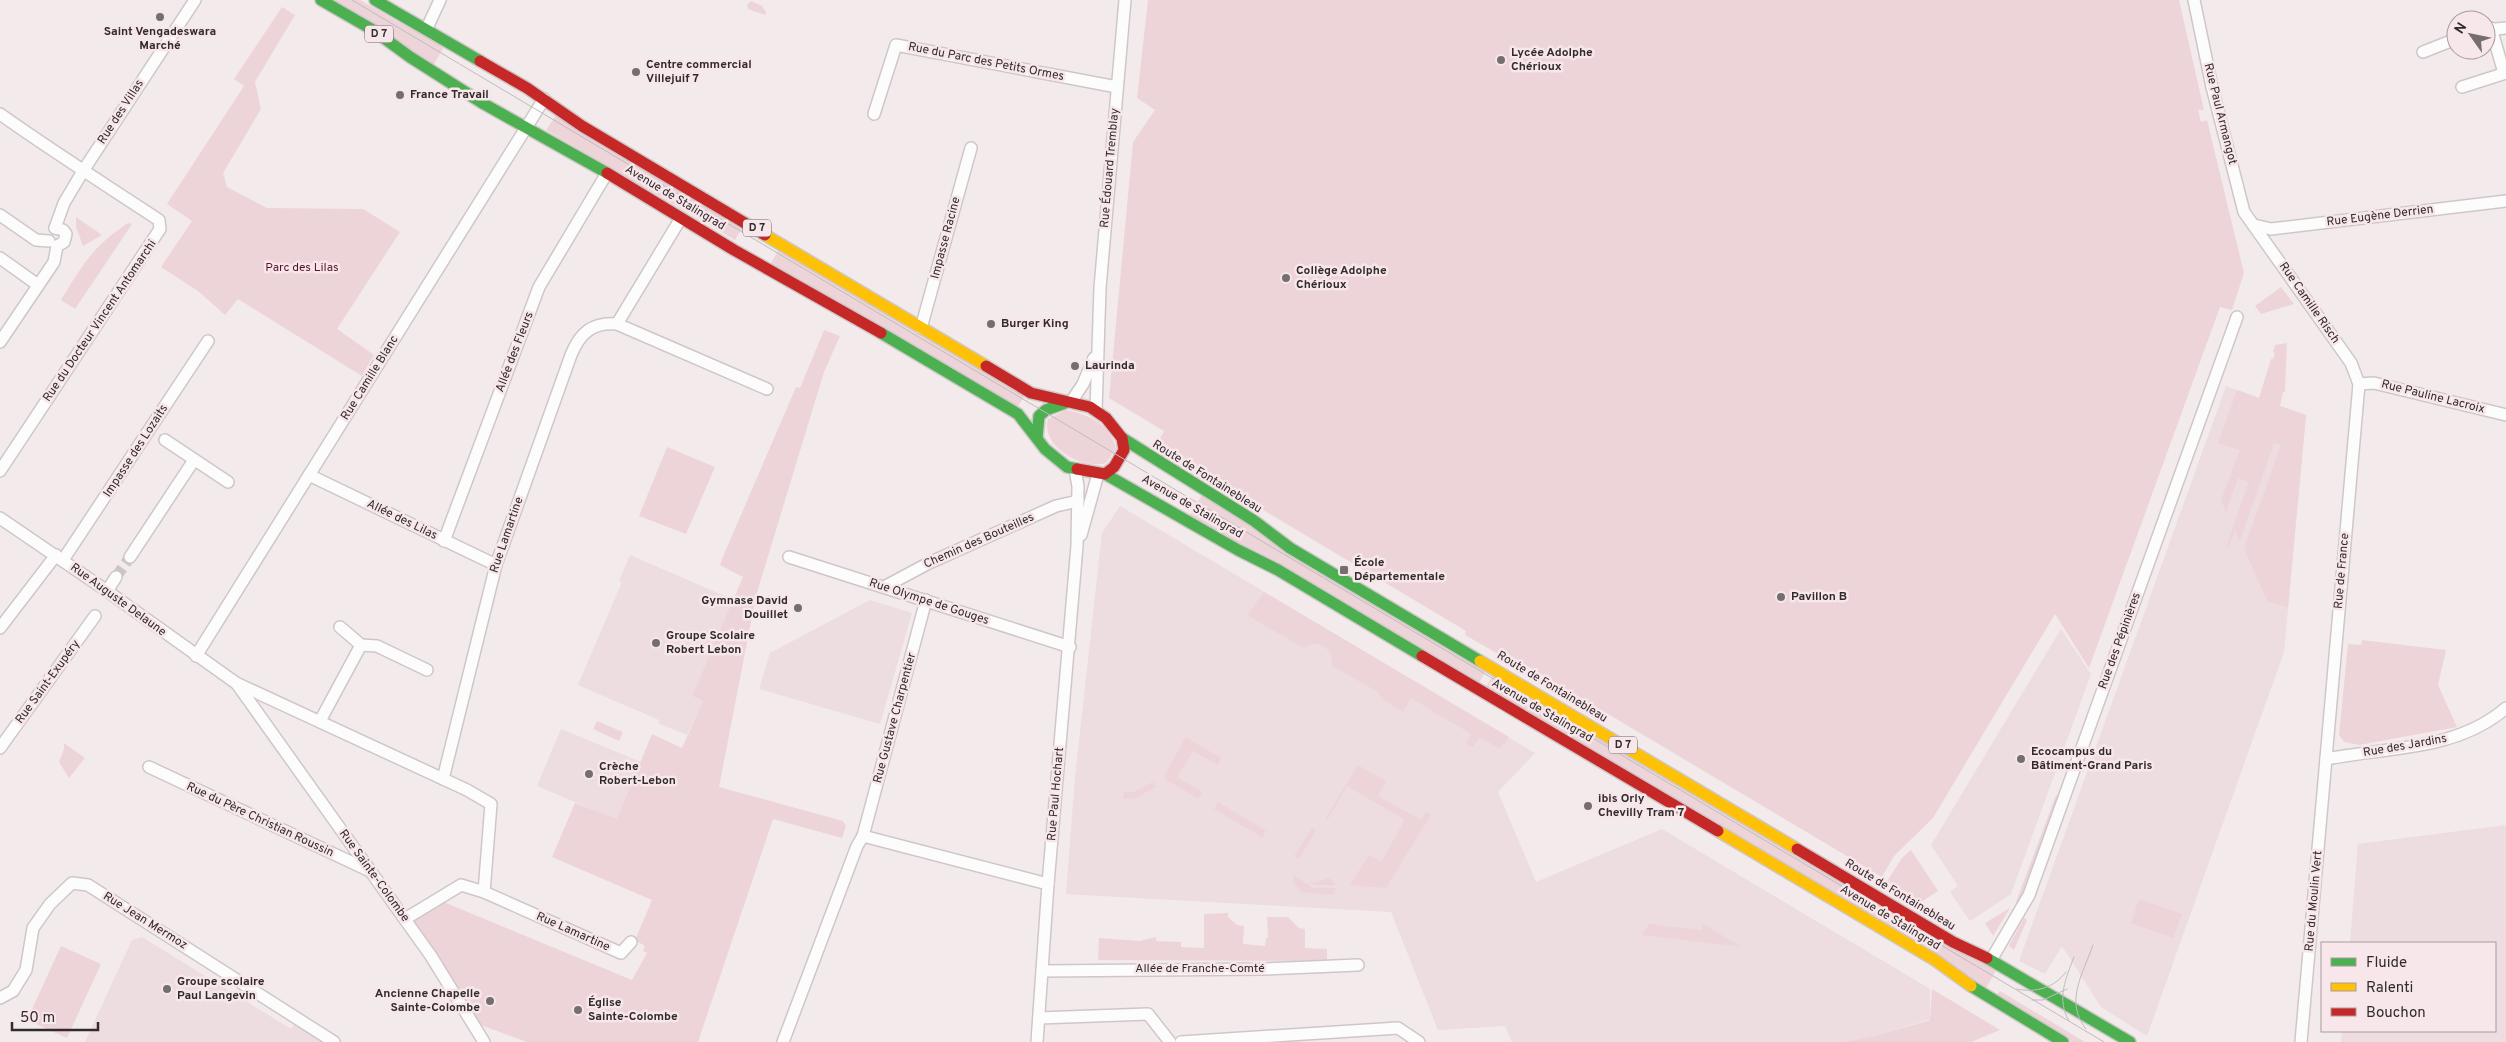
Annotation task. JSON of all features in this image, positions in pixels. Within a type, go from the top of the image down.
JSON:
[{"type":"main road","name":"Avenue de Stalingrad","points":[[321,0],[373,30],[442,78],[607,173],[750,259],[812,292],[1018,414],[1038,438]]},
{"type":"main road","name":"Avenue de Stalingrad","points":[[375,0],[427,28],[544,99],[582,126],[1031,393],[1069,402]]},
{"type":"main road","points":[[1038,438],[1038,422],[1046,408],[1069,402]]},
{"type":"main road","name":"D 7","points":[[1069,402],[1096,411],[1115,426],[1122,438]]},
{"type":"main road","name":"D 7","points":[[1038,438],[1054,459],[1075,470],[1101,474]]},
{"type":"main road","points":[[1101,474],[1114,467],[1121,458],[1124,450],[1122,438]]},
{"type":"main road","name":"Route de Fontainebleau","points":[[1122,438],[1146,455],[1253,520],[1290,548],[1953,942],[1991,960],[2130,1042]]},
{"type":"main road","name":"Avenue de Stalingrad","points":[[1101,474],[1230,546],[1278,570],[1935,960],[1988,998],[2062,1042]]},
{"type":"street","name":"Rue des Villas","points":[[53,243],[64,242],[66,234],[60,228],[55,228],[64,203],[194,0]]},
{"type":"street","points":[[427,28],[440,0]]},
{"type":"street","name":"Rue Édouard Tremblay","points":[[1096,411],[1100,288],[1125,0]]},
{"type":"street","name":"Rue Paul Armangot","points":[[2194,0],[2212,87],[2242,203],[2248,219],[2254,225]]},
{"type":"street","points":[[2423,52],[2446,43]]},
{"type":"street","name":"Rue du Parc des Petits Ormes","points":[[874,114],[896,45],[1117,87]]},
{"type":"street","points":[[2462,87],[2505,73],[2496,50]]},
{"type":"street","name":"Rue Camille Blanc","points":[[196,656],[544,99]]},
{"type":"street","points":[[0,114],[83,171]]},
{"type":"street","name":"Impasse Racine","points":[[921,328],[970,148]]},
{"type":"street","name":"Rue du Docteur Vincent Antomarchi","points":[[0,471],[160,230],[159,220],[83,171]]},
{"type":"street","name":"Allée des Fleurs","points":[[444,541],[539,287],[607,173]]},
{"type":"street","name":"Rue Eugène Derrien","points":[[2254,225],[2271,229],[2506,201]]},
{"type":"street","points":[[0,215],[36,240],[53,243],[54,262],[0,342]]},
{"type":"street","points":[[617,324],[681,218]]},
{"type":"street","name":"Rue Camille Risch","points":[[2254,225],[2351,363],[2359,384]]},
{"type":"street","points":[[0,258],[38,285]]},
{"type":"street","name":"Rue des Pépinières","points":[[1991,960],[2029,895],[2237,317]]},
{"type":"street","name":"Rue Lamartine","points":[[443,779],[496,565],[575,344],[586,330],[606,323],[617,324],[768,389]]},
{"type":"street","name":"Rue Édouard Tremblay","points":[[1069,402],[1091,369],[1098,337]]},
{"type":"street","name":"Impasse des Lozaits","points":[[0,628],[60,558],[208,341]]},
{"type":"street","name":"Rue Pauline Lacroix","points":[[2359,384],[2374,383],[2506,415]]},
{"type":"street","name":"Rue de France","points":[[2326,759],[2359,384]]},
{"type":"street","points":[[164,440],[228,482]]},
{"type":"street","points":[[130,557],[194,460]]},
{"type":"street","name":"Rue Paul Hochart","points":[[1038,1042],[1048,884],[1070,647],[1077,546],[1078,501],[1075,470]]},
{"type":"street","name":"Rue Paul Hochart","points":[[1077,546],[1101,474]]},
{"type":"street","name":"Allée des Lilas","points":[[309,475],[496,565]]},
{"type":"street","name":"Chemin des Bouteilles","points":[[884,587],[929,563],[1056,506],[1078,501]]},
{"type":"street","name":"Rue Auguste Delaune","points":[[0,518],[107,590],[196,656],[236,682],[467,790],[491,804],[484,892]]},
{"type":"street","name":"Rue Olympe de Gouges","points":[[789,557],[1070,647]]},
{"type":"street","points":[[107,590],[116,577]]},
{"type":"street","name":"Rue Gustave Charpentier","points":[[783,1042],[857,846],[863,836],[926,600]]},
{"type":"street","name":"Rue Saint-Exupéry","points":[[0,748],[96,616]]},
{"type":"street","points":[[340,627],[361,645],[377,646],[427,670]]},
{"type":"street","points":[[320,721],[361,645]]},
{"type":"street","name":"Rue Auguste Delaune","points":[[236,682],[259,715]]},
{"type":"street","name":"Rue des Jardins","points":[[2326,759],[2422,745],[2452,738],[2475,729],[2506,708]]},
{"type":"street","name":"Rue Sainte-Colombe","points":[[259,715],[432,956],[484,1042]]},
{"type":"street","name":"Rue du Moulin Vert","points":[[2301,1042],[2326,759]]},
{"type":"street","name":"Rue du Père Christian Roussin","points":[[149,767],[372,872]]},
{"type":"street","points":[[863,836],[1048,884]]},
{"type":"street","name":"Rue Jean Mermoz","points":[[0,998],[13,991],[26,970],[33,928],[50,904],[72,883],[88,885],[334,1042]]},
{"type":"street","name":"Rue Lamartine","points":[[405,919],[461,885],[484,892],[621,954],[630,942]]},
{"type":"street","name":"Allée de Franche-Comté","points":[[1042,971],[1264,969],[1358,965]]},
{"type":"street","points":[[1039,1018],[1148,1014],[1170,1042]]},
{"type":"street","points":[[1181,1042],[1398,1028],[1419,1042]]},
{"type":"shaded area","points":[[2226,386],[2306,415],[2284,652],[2147,1036],[2101,1007],[2062,946],[2045,974],[2019,961]]},
{"type":"shaded area","points":[[1120,506],[1535,753],[1498,792],[1536,882],[1662,829],[1930,989],[1930,1019],[1878,1035],[1844,1042],[1512,1042],[1505,1026],[1438,1030],[1391,912],[1066,894],[1075,777],[1102,533]]},
{"type":"shaded area","name":"Groupe Scolaire Robert Lebon","points":[[630,555],[734,600],[692,696],[703,701],[687,735],[658,723],[659,720],[578,685],[622,582],[619,581]]},
{"type":"shaded area","points":[[870,600],[912,613],[880,724],[759,689],[770,653]]},
{"type":"shaded area","name":"Ecocampus du Bâtiment-Grand Paris","points":[[2061,629],[2091,674],[2011,894],[1970,921],[1950,892],[1958,886],[1931,845]]},
{"type":"shaded area","name":"Crèche Robert-Lebon","points":[[561,729],[641,762],[617,820],[537,786]]},
{"type":"shaded area","points":[[2506,825],[2506,1042],[2341,1042],[2342,1032],[2496,1032],[2496,942],[2350,942],[2358,844]]},
{"type":"shaded area","name":"Groupe scolaire Paul Langevin","points":[[142,937],[291,1029],[296,1022],[326,1042],[85,1042],[132,940]]},
{"type":"green space","points":[[332,0],[360,0],[398,22],[445,45],[433,66]]},
{"type":"green space","points":[[1148,0],[2179,0],[2204,110],[2198,110],[2201,122],[2207,120],[2244,273],[2232,310],[2220,307],[2089,668],[2055,614],[1933,818],[1894,856],[1882,877],[1519,661],[1516,664],[1465,635],[1466,631],[1156,446],[1164,431],[1109,398],[1133,142],[1155,110],[1137,98]]},
{"type":"green space","points":[[751,1],[762,6],[766,12],[765,15],[748,9],[747,5]]},
{"type":"green space","name":"Parc des Lilas","points":[[282,7],[295,15],[255,82],[261,109],[223,173],[227,187],[267,208],[363,209],[400,232],[337,329],[374,355],[362,376],[238,299],[225,315],[198,291],[161,267],[192,221],[167,204],[244,86],[234,79]]},
{"type":"green space","points":[[557,114],[742,228],[735,240],[546,130]]},
{"type":"green space","points":[[76,217],[102,235],[83,246],[76,227]]},
{"type":"green space","points":[[128,223],[132,224],[75,309],[61,300],[89,257],[105,240]]},
{"type":"green space","points":[[779,249],[1025,395],[1017,408],[770,265]]},
{"type":"green space","points":[[2281,287],[2294,304],[2261,314],[2255,306]]},
{"type":"green space","points":[[824,330],[840,336],[824,372],[756,596],[719,787],[843,821],[846,826],[842,838],[773,819],[698,1042],[527,1042],[481,1025],[413,922],[441,901],[632,980],[647,953],[643,951],[645,946],[635,940],[652,900],[552,857],[575,803],[617,819],[652,734],[682,748],[703,701],[692,696],[743,577],[720,565],[722,559],[796,387],[800,388]]},
{"type":"green space","points":[[2287,343],[2285,392],[2283,392],[2280,406],[2306,415],[2288,607],[2268,602],[2244,549],[2281,445],[2274,443],[2240,540],[2235,530],[2229,547],[2226,547],[2249,482],[2238,478],[2226,512],[2221,500],[2240,450],[2218,443],[2237,390],[2259,398],[2271,359],[2273,359],[2275,353],[2273,352],[2275,345]]},
{"type":"green space","points":[[1066,410],[1090,418],[1104,427],[1109,433],[1116,449],[1106,463],[1086,463],[1075,460],[1065,454],[1050,439],[1047,429],[1048,419]]},
{"type":"green space","points":[[667,447],[715,467],[686,534],[639,516]]},
{"type":"green space","points":[[1202,495],[1486,670],[1479,683],[1190,515]]},
{"type":"green space","points":[[1264,592],[1509,737],[1500,749],[1480,737],[1473,747],[1466,743],[1471,734],[1411,698],[1403,712],[1382,699],[1378,692],[1332,666],[1331,652],[1320,644],[1311,644],[1304,648],[1250,617],[1248,614]]},
{"type":"green space","points":[[2362,640],[2446,650],[2438,685],[2457,727],[2359,745],[2344,742],[2339,735],[2348,644],[2361,645]]},
{"type":"green space","points":[[1494,674],[1997,969],[1985,990],[1486,687]]},
{"type":"green space","points":[[597,721],[623,732],[619,741],[593,729]]},
{"type":"green space","points":[[1186,737],[1221,758],[1218,765],[1193,751],[1177,777],[1202,792],[1198,799],[1167,780],[1164,776]]},
{"type":"green space","points":[[64,743],[85,758],[69,778],[59,762],[64,749]]},
{"type":"green space","points":[[1358,765],[1386,781],[1378,796],[1421,820],[1426,812],[1431,814],[1386,888],[1350,885],[1369,855],[1381,862],[1405,820],[1347,786],[1328,819],[1326,818]]},
{"type":"green space","points":[[1153,782],[1156,787],[1135,798],[1123,799],[1124,792],[1134,792]]},
{"type":"green space","points":[[2056,795],[2059,796],[2025,892],[2018,904],[2016,902]]},
{"type":"green space","points":[[1218,802],[1266,831],[1262,837],[1214,809]]},
{"type":"green space","points":[[1312,828],[1316,830],[1299,859],[1294,856]]},
{"type":"green space","points":[[1911,850],[1938,891],[1921,902],[1887,881],[1902,858]]},
{"type":"green space","points":[[1293,875],[1313,888],[1336,888],[1333,895],[1301,892],[1294,884]]},
{"type":"green space","points":[[1329,878],[1336,885],[1314,885],[1310,882],[1315,883]]},
{"type":"green space","points":[[2139,899],[2182,914],[2173,938],[2131,923]]},
{"type":"green space","points":[[2010,908],[1993,936],[1985,923]]},
{"type":"green space","points":[[1228,913],[1228,917],[1237,925],[1244,926],[1243,944],[1265,946],[1266,938],[1268,938],[1267,917],[1288,917],[1299,928],[1305,929],[1305,948],[1327,949],[1327,961],[1098,960],[1099,938],[1140,941],[1156,937],[1156,941],[1181,942],[1181,947],[1204,948],[1204,914]]},
{"type":"green space","points":[[2024,918],[2027,920],[2014,950],[2009,946]]},
{"type":"green space","points":[[1649,924],[1702,930],[1703,924],[1742,947],[1642,935]]},
{"type":"green space","points":[[61,946],[101,964],[67,1038],[27,1020]]},
{"type":"green space","points":[[1932,989],[2000,1030],[1971,1042],[1844,1042],[1878,1035],[1930,1020]]},
{"type":"green space","points":[[2000,991],[2085,1042],[2072,1042],[1996,996]]},
{"type":"tunnel","points":[[116,577],[130,557]]},
{"type":"tram line","points":[[352,0],[2104,1042]]},
{"type":"tram line","points":[[2086,1029],[2076,1009],[2076,998],[2081,977],[2093,945]]},
{"type":"tram line","points":[[2069,1021],[2065,1013],[2063,997],[2065,981],[2074,957]]},
{"type":"tram line","points":[[2017,989],[2038,990],[2044,988],[2056,982],[2066,972]]},
{"type":"tram line","points":[[2032,1000],[2043,1000],[2067,989]]},
{"type":"traffic: fast","points":[[321,0],[373,30],[410,57],[484,104],[607,173]]},
{"type":"traffic: fast","points":[[375,0],[480,61]]},
{"type":"traffic: fast","points":[[881,333],[1018,414],[1045,449],[1067,467],[1077,469]]},
{"type":"traffic: fast","points":[[1037,438],[1039,416],[1046,410],[1065,403]]},
{"type":"traffic: fast","points":[[1122,438],[1253,520],[1290,548],[1480,661]]},
{"type":"traffic: fast","points":[[1105,474],[1238,550],[1278,570],[1422,656]]},
{"type":"traffic: fast","points":[[1987,958],[2130,1042]]},
{"type":"traffic: fast","points":[[1971,986],[2063,1042]]},
{"type":"traffic: slow","points":[[765,235],[986,366]]},
{"type":"traffic: slow","points":[[1480,661],[1797,849]]},
{"type":"traffic: slow","points":[[1718,831],[1935,960],[1971,986]]},
{"type":"traffic: jam","points":[[480,61],[527,88],[582,126],[765,235]]},
{"type":"traffic: jam","points":[[607,173],[734,250],[881,333]]},
{"type":"traffic: jam","points":[[986,366],[1031,393],[1090,407],[1106,418],[1122,438],[1124,450],[1114,467],[1105,474],[1077,469]]},
{"type":"traffic: jam","points":[[1422,656],[1718,831]]},
{"type":"traffic: jam","points":[[1797,849],[1953,942],[1987,958]]},
{"type":"place","name":"Saint Vengadeswara Marché","points":[[160,17]]},
{"type":"place","name":"Lycée Adolphe Chérioux","points":[[1501,60]]},
{"type":"place","name":"Centre commercial Villejuif 7","points":[[636,72]]},
{"type":"place","name":"France Travail","points":[[400,95]]},
{"type":"place","name":"Collège Adolphe Chérioux","points":[[1286,278]]},
{"type":"place","name":"Burger King","points":[[991,324]]},
{"type":"place","name":"Laurinda","points":[[1075,366]]},
{"type":"place","name":"École Départementale","points":[[1344,570]]},
{"type":"place","name":"Pavillon B","points":[[1781,597]]},
{"type":"place","name":"Gymnase David Douillet","points":[[798,608]]},
{"type":"place","name":"Groupe Scolaire Robert Lebon","points":[[656,643]]},
{"type":"place","name":"Ecocampus du Bâtiment-Grand Paris","points":[[2021,759]]},
{"type":"place","name":"Crèche Robert-Lebon","points":[[589,774]]},
{"type":"place","name":"ibis Orly Chevilly Tram 7","points":[[1588,806]]},
{"type":"place","name":"Groupe scolaire Paul Langevin","points":[[167,989]]},
{"type":"place","name":"Ancienne Chapelle Sainte-Colombe","points":[[490,1001]]},
{"type":"place","name":"Église Sainte-Colombe","points":[[578,1010]]}]
